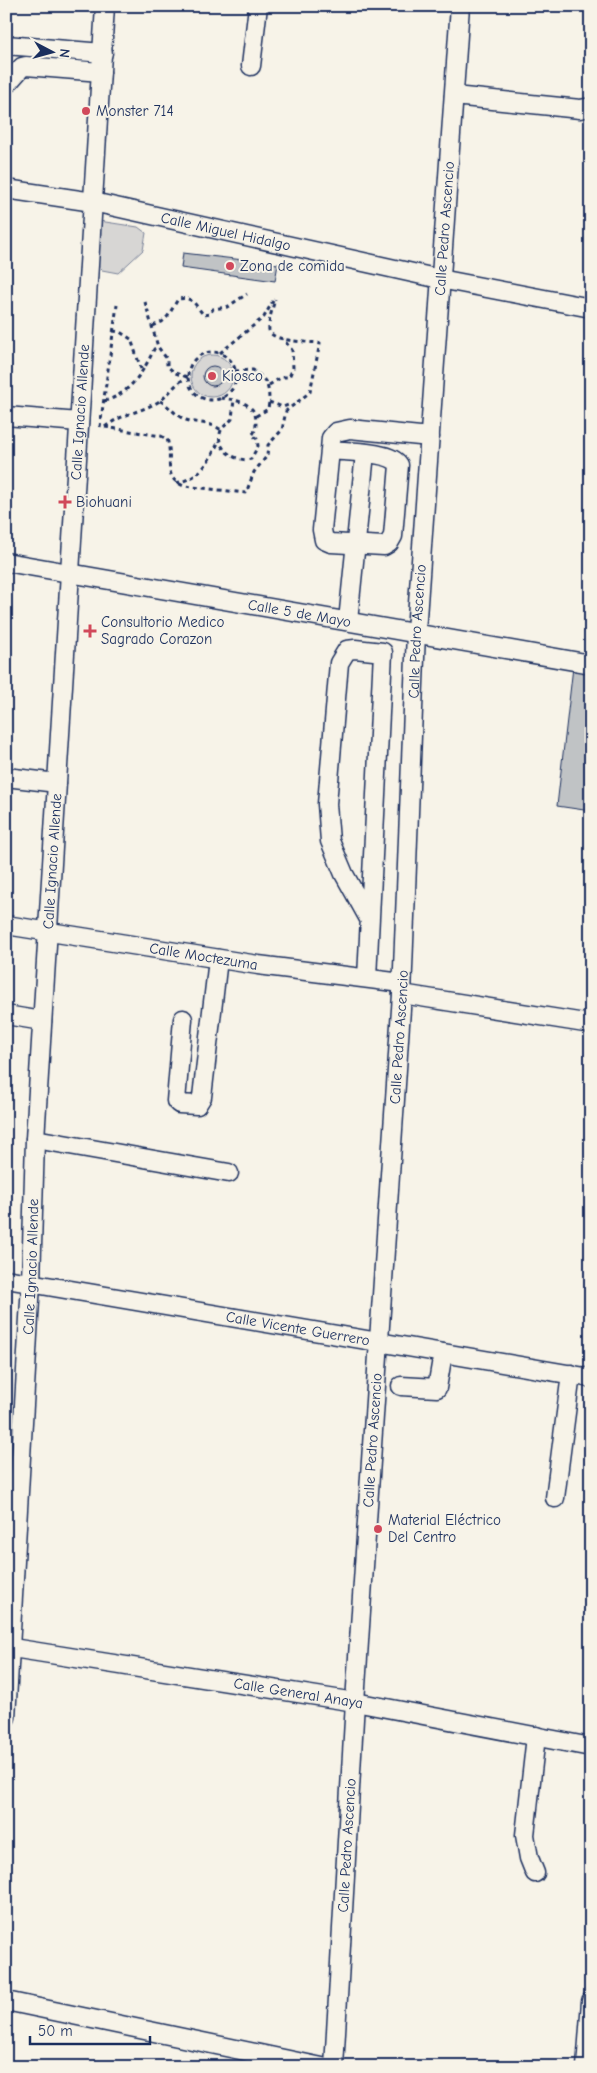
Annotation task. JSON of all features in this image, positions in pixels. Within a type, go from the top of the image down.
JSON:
[{"type":"street","name":"Calle Ignacio Allende","points":[[6,1718],[8,1648],[30,1283],[35,1139],[35,1020],[48,932],[105,6]]},
{"type":"street","points":[[251,66],[258,6]]},
{"type":"street","name":"Calle Pedro Ascencio","points":[[334,2067],[355,1702],[402,989],[416,632],[460,6]]},
{"type":"street","points":[[6,45],[103,53]]},
{"type":"street","points":[[6,85],[22,67],[26,66],[101,72]]},
{"type":"street","points":[[454,96],[580,109],[591,108]]},
{"type":"street","name":"Calle Miguel Hidalgo","points":[[6,189],[93,202],[440,279],[591,308]]},
{"type":"street","points":[[6,416],[79,422]]},
{"type":"street","points":[[330,450],[389,457],[396,461],[399,466],[393,536],[389,543],[384,546],[331,543],[324,540],[322,536],[331,438],[336,432],[342,430],[430,437]]},
{"type":"street","points":[[348,621],[366,453]]},
{"type":"street","name":"Calle 5 de Mayo","points":[[6,562],[591,664]]},
{"type":"street","points":[[367,978],[383,652],[386,627]]},
{"type":"street","points":[[369,919],[344,874],[330,841],[327,804],[339,663],[347,650],[383,652]]},
{"type":"street","points":[[6,777],[57,783]]},
{"type":"street","name":"Calle Moctezuma","points":[[6,925],[218,959],[367,978],[402,989],[591,1024]]},
{"type":"street","points":[[183,1019],[176,1101],[179,1104],[197,1104],[202,1097],[218,959]]},
{"type":"street","points":[[6,1015],[35,1020]]},
{"type":"street","points":[[35,1139],[229,1173]]},
{"type":"street","name":"Calle Vicente Guerrero","points":[[6,1279],[591,1378]]},
{"type":"street","points":[[401,1386],[437,1388],[443,1353]]},
{"type":"street","points":[[555,1498],[571,1374]]},
{"type":"street","name":"Calle General Anaya","points":[[8,1648],[355,1702],[591,1747]]},
{"type":"street","points":[[535,1873],[529,1858],[525,1835],[536,1736]]},
{"type":"street","points":[[6,2001],[322,2067]]},
{"type":"street","points":[[586,2067],[591,2001]]},
{"type":"path","points":[[153,326],[162,322],[168,316],[178,298],[186,298],[198,305],[204,315],[210,314],[213,309],[227,307],[247,294]]},
{"type":"path","points":[[220,353],[264,318],[275,298],[269,329],[272,335],[282,339],[320,343],[308,396],[283,407],[269,402]]},
{"type":"path","points":[[145,302],[158,347],[167,359],[167,366],[174,373],[188,377]]},
{"type":"path","points":[[117,305],[99,427],[167,439],[170,456],[170,476],[175,483],[184,486],[246,493],[254,472],[267,456],[268,445],[282,430],[286,411],[292,404]]},
{"type":"path","points":[[113,331],[120,332],[131,339],[141,370]]},
{"type":"path","points":[[269,385],[282,378],[289,377],[291,374],[292,350],[282,339]]},
{"type":"path","points":[[104,401],[113,399],[130,388],[141,370],[148,363],[154,349],[158,347]]},
{"type":"path","points":[[219,441],[236,459],[243,461],[251,459],[258,446],[256,439],[252,435],[255,432],[256,416],[247,404],[234,399],[221,398],[214,400],[199,396],[189,384],[188,377],[192,362],[197,357],[212,351],[227,357],[235,371],[233,387],[221,398]]},
{"type":"path","points":[[235,371],[253,370],[266,379],[269,385],[268,409],[256,416]]},
{"type":"path","points":[[105,427],[118,417],[160,401],[174,386],[188,377]]},
{"type":"path","points":[[175,483],[190,480],[199,474],[219,441],[221,430],[232,419],[234,399]]},
{"type":"path","points":[[160,401],[166,403],[173,414],[188,420],[216,425],[221,430]]},
{"type":"shaded area","points":[[99,221],[138,227],[146,233],[143,250],[118,273],[102,270],[94,262]]},
{"type":"shaded area","points":[[212,355],[227,361],[233,376],[227,391],[212,397],[197,391],[191,376],[197,361]]},
{"type":"building","name":"Zona de comida","points":[[183,253],[278,264],[275,281],[181,268]]},
{"type":"building","points":[[213,366],[220,369],[223,376],[220,383],[213,386],[206,383],[203,376],[206,369]]},
{"type":"building","points":[[573,667],[591,670],[591,811],[557,806]]},
{"type":"place","name":"Monster 714","points":[[86,111]]},
{"type":"place","name":"Zona de comida","points":[[230,266]]},
{"type":"place","name":"Kiosco","points":[[212,376]]},
{"type":"place","name":"Biohuani","points":[[65,502]]},
{"type":"place","name":"Consultorio Medico Sagrado Corazon","points":[[90,631]]},
{"type":"place","name":"Material Eléctrico Del Centro","points":[[378,1529]]}]
